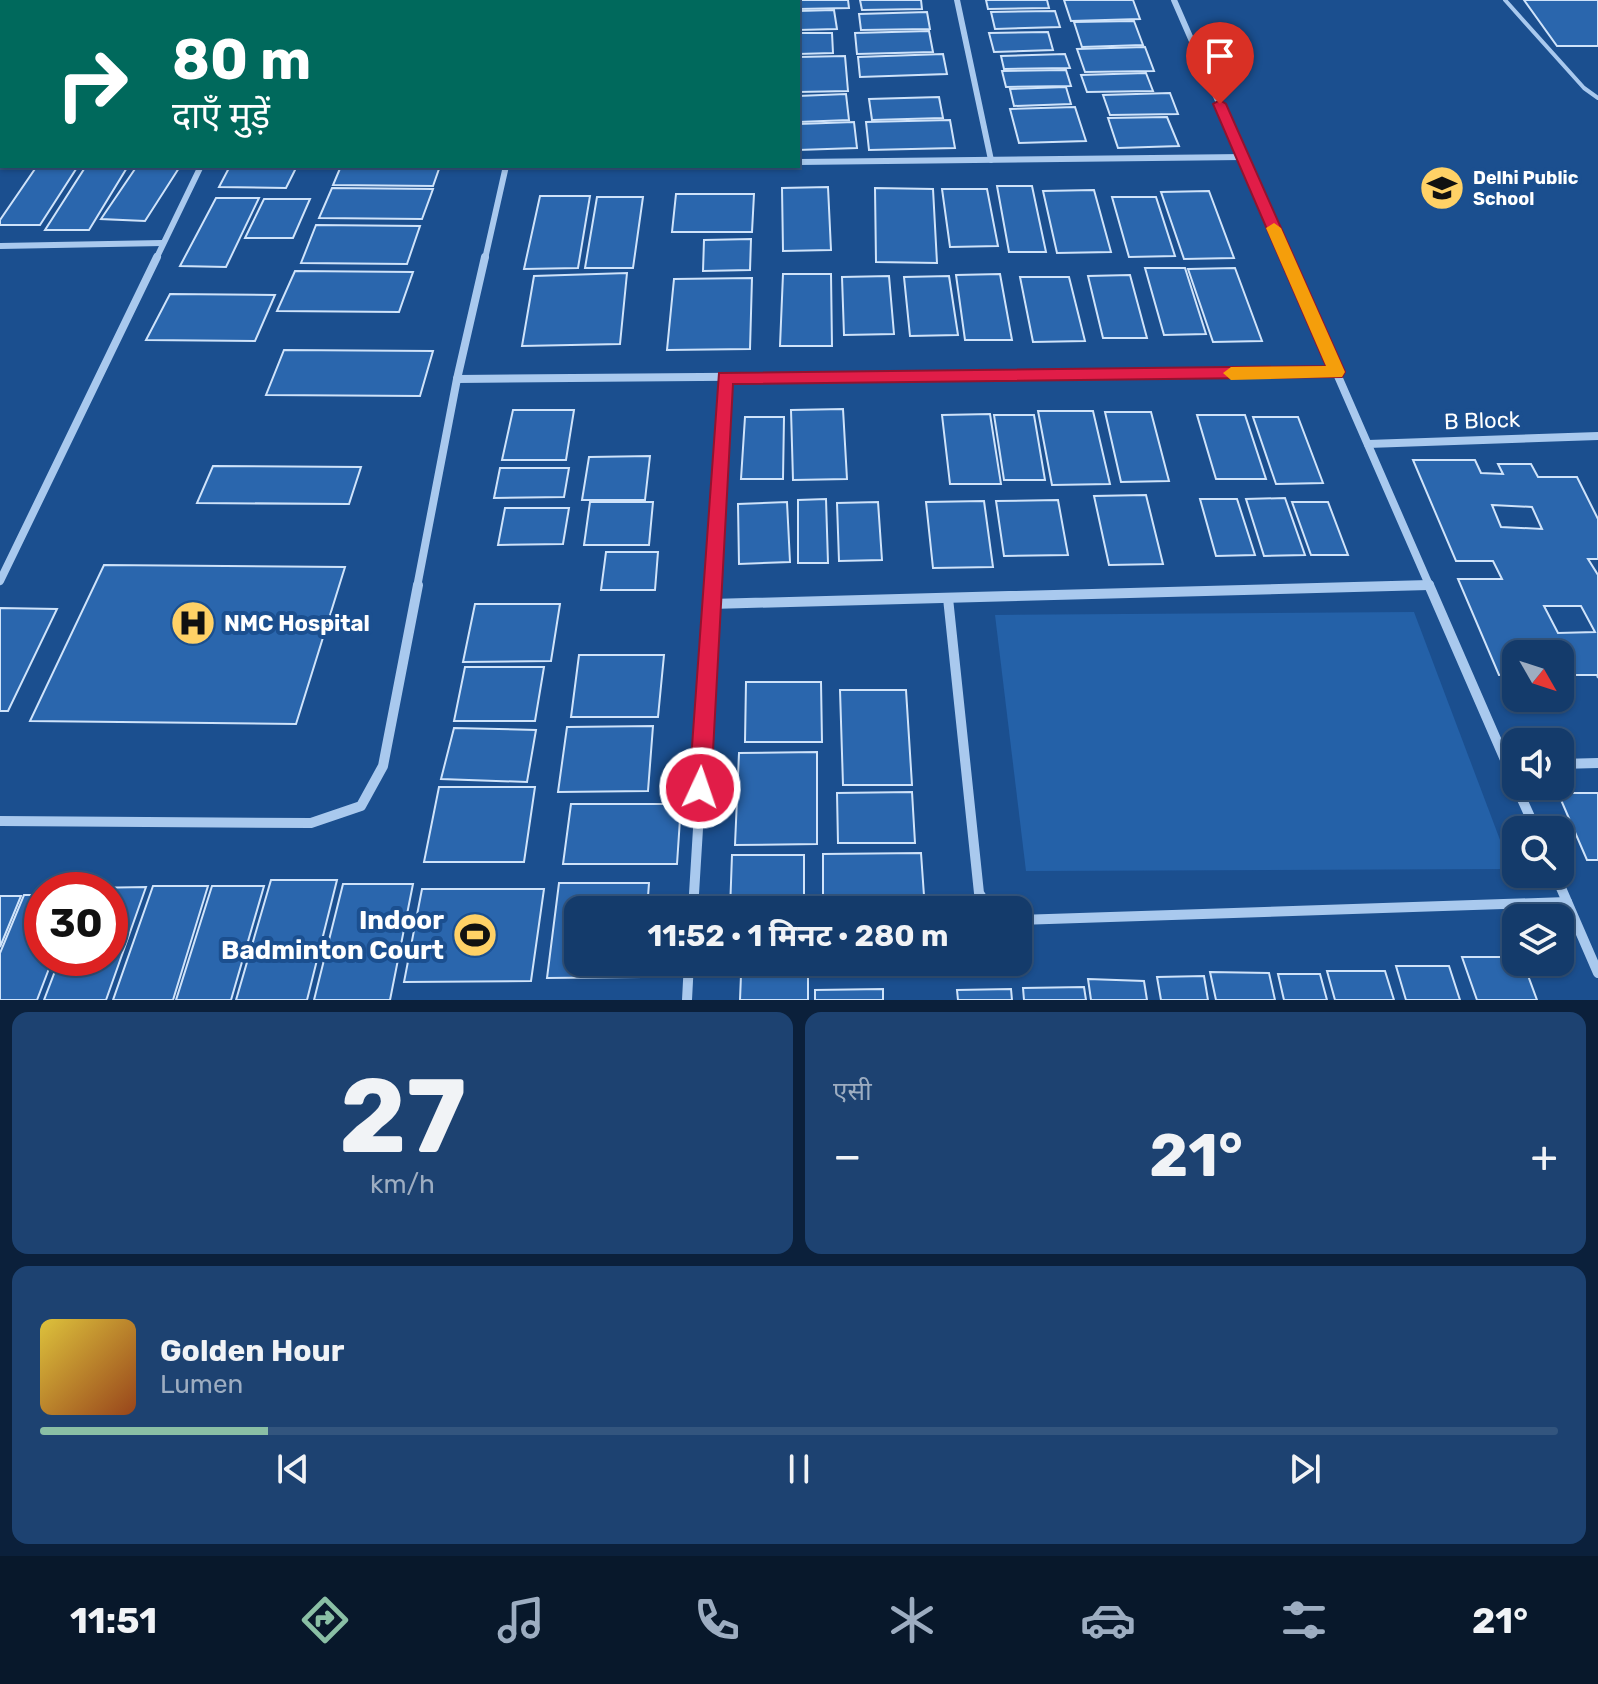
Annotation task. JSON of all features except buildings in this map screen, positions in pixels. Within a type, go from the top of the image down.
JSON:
[{"type":"street","points":[[957,0],[991,160]]},
{"type":"street","points":[[1174,0],[1429,585],[1502,744]]},
{"type":"street","points":[[800,162],[1243,157]]},
{"type":"street","points":[[0,581],[200,168]]},
{"type":"street","points":[[0,821],[311,823],[361,806],[383,766],[457,379],[506,168]]},
{"type":"street","points":[[0,246],[163,243]]},
{"type":"street","points":[[457,379],[1337,372]]},
{"type":"street","points":[[694,896],[725,377]]},
{"type":"street","name":"B Block","points":[[1368,444],[1598,436]]},
{"type":"street","points":[[711,604],[1429,585]]},
{"type":"street","points":[[948,598],[981,896]]},
{"type":"street","points":[[1574,764],[1598,763]]},
{"type":"street","points":[[1561,888],[1598,973]]},
{"type":"street","points":[[1032,920],[1567,902]]},
{"type":"street","points":[[687,1000],[688,976]]},
{"type":"lane","points":[[1505,0],[1584,88],[1598,98]]},
{"type":"shaded area","points":[[1414,612],[1502,845],[1502,869],[1026,871],[995,615]]},
{"type":"slow traffic","points":[[1231,373],[1337,372],[1274,228]]},
{"type":"place","name":"Delhi Public School","points":[[1442,188]]},
{"type":"place","name":"NMC Hospital","points":[[193,623]]},
{"type":"place","name":"Indoor Badminton Court","points":[[475,935]]},
{"type":"route","points":[[700,788],[725,377],[1337,372],[1220,104]]}]
